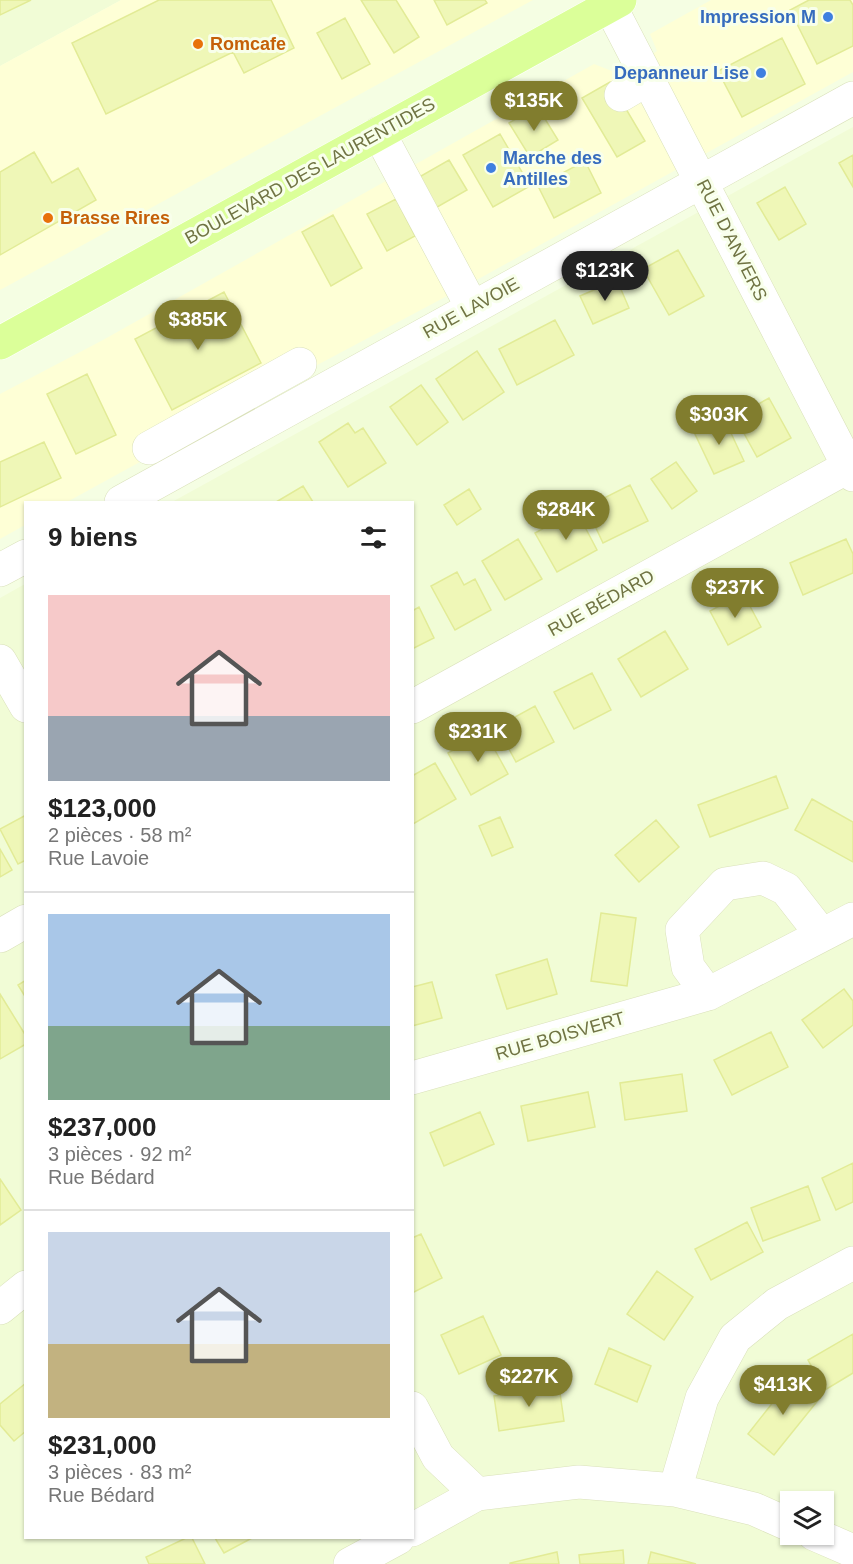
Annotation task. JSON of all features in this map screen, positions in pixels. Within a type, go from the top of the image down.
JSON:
[{"type":"main road","name":"BOULEVARD DES LAURENTIDES","points":[[0,343],[615,3]]},
{"type":"street","name":"RUE D'ANVERS","points":[[615,3],[635,87],[701,181],[852,469]]},
{"type":"street","name":"RUE LAVOIE","points":[[123,501],[853,98]]},
{"type":"street","points":[[379,133],[472,307]]},
{"type":"street","points":[[149,448],[300,364]]},
{"type":"street","name":"RUE BÉDARD","points":[[414,706],[852,469]]},
{"type":"street","points":[[0,570],[24,557]]},
{"type":"street","points":[[0,661],[24,703]]},
{"type":"street","points":[[708,994],[688,967],[682,930],[725,884],[763,878],[786,889],[822,935]]},
{"type":"street","name":"RUE BOISVERT","points":[[414,1077],[708,994],[853,919]]},
{"type":"street","points":[[0,936],[24,922]]},
{"type":"street","points":[[675,1490],[702,1398],[735,1338],[777,1304],[853,1263]]},
{"type":"street","points":[[0,1308],[24,1289]]},
{"type":"street","points":[[414,1412],[438,1457],[477,1494]]},
{"type":"street","points":[[414,1529],[477,1494],[579,1482],[675,1490],[754,1509],[780,1521]]},
{"type":"street","points":[[350,1564],[396,1539]]},
{"type":"street","points":[[834,1543],[853,1551]]},
{"type":"shaded area","points":[[0,0],[121,0],[0,66]]},
{"type":"shaded area","points":[[121,0],[533,0],[0,290],[0,66]]},
{"type":"shaded area","points":[[711,0],[853,0],[853,72],[464,287],[69,501],[24,501],[24,526],[0,539],[0,394],[103,340],[594,64],[622,75],[657,51],[650,34]]},
{"type":"shaded area","points":[[853,127],[853,1564],[0,1564],[0,598],[24,585],[24,1539],[414,1539],[414,501],[174,501]]},
{"type":"building","points":[[0,0],[31,0],[0,15]]},
{"type":"building","points":[[159,0],[271,0],[294,48],[244,73],[233,52],[106,114],[72,43]]},
{"type":"building","points":[[361,0],[396,0],[419,37],[394,53]]},
{"type":"building","points":[[434,0],[485,0],[487,3],[447,25]]},
{"type":"building","points":[[809,0],[850,0],[853,5],[853,46],[817,64],[790,10]]},
{"type":"building","points":[[345,18],[370,64],[342,79],[317,33]]},
{"type":"building","points":[[782,38],[805,84],[742,117],[718,71]]},
{"type":"building","points":[[610,82],[645,141],[617,157],[582,98]]},
{"type":"building","points":[[537,106],[558,140],[530,157],[509,123]]},
{"type":"building","points":[[500,134],[530,186],[493,207],[463,155]]},
{"type":"building","points":[[34,152],[52,183],[78,168],[96,200],[0,255],[0,172]]},
{"type":"building","points":[[853,155],[853,187],[839,163]]},
{"type":"building","points":[[449,160],[467,190],[432,210],[414,180]]},
{"type":"building","points":[[585,161],[601,193],[554,218],[538,186]]},
{"type":"building","points":[[785,187],[806,224],[779,240],[757,203]]},
{"type":"building","points":[[396,199],[415,236],[387,251],[367,214]]},
{"type":"building","points":[[333,215],[362,268],[331,286],[302,232]]},
{"type":"building","points":[[678,250],[704,296],[669,315],[643,269]]},
{"type":"building","points":[[617,280],[629,308],[593,324],[580,296]]},
{"type":"building","points":[[224,292],[261,363],[172,410],[135,339]]},
{"type":"building","points":[[555,320],[574,355],[517,385],[499,349]]},
{"type":"building","points":[[477,351],[504,392],[463,420],[436,379]]},
{"type":"building","points":[[87,374],[116,435],[76,454],[47,394]]},
{"type":"building","points":[[421,385],[448,422],[417,445],[390,407]]},
{"type":"building","points":[[769,398],[791,438],[757,457],[735,417]]},
{"type":"building","points":[[724,418],[744,461],[714,474],[694,432]]},
{"type":"building","points":[[348,423],[355,433],[363,428],[386,463],[348,487],[319,442]]},
{"type":"building","points":[[44,442],[61,478],[0,507],[0,462]]},
{"type":"building","points":[[676,462],[697,491],[672,509],[651,479]]},
{"type":"building","points":[[630,485],[648,521],[603,543],[586,507]]},
{"type":"building","points":[[303,486],[312,501],[278,501]]},
{"type":"building","points":[[469,489],[481,509],[457,525],[444,505]]},
{"type":"building","points":[[576,510],[597,550],[557,572],[535,533]]},
{"type":"building","points":[[518,539],[542,579],[505,600],[482,561]]},
{"type":"building","points":[[846,539],[853,554],[853,573],[803,595],[790,563]]},
{"type":"building","points":[[457,572],[464,585],[475,579],[491,610],[455,630],[431,586]]},
{"type":"building","points":[[743,593],[761,627],[728,645],[710,611]]},
{"type":"building","points":[[419,607],[434,638],[414,648],[414,610]]},
{"type":"building","points":[[665,631],[688,669],[641,697],[618,659]]},
{"type":"building","points":[[592,673],[611,710],[574,729],[554,692]]},
{"type":"building","points":[[535,706],[554,742],[516,762],[497,727]]},
{"type":"building","points":[[485,732],[508,774],[471,795],[448,753]]},
{"type":"building","points":[[435,763],[456,799],[414,823],[414,775]]},
{"type":"building","points":[[776,776],[788,808],[710,837],[698,805]]},
{"type":"building","points":[[812,799],[853,822],[853,862],[795,830]]},
{"type":"building","points":[[24,816],[24,861],[18,864],[0,829]]},
{"type":"building","points":[[500,817],[513,847],[492,856],[479,826]]},
{"type":"building","points":[[656,820],[679,847],[639,882],[615,855]]},
{"type":"building","points":[[0,849],[12,870],[0,877]]},
{"type":"building","points":[[601,913],[636,918],[627,986],[591,981]]},
{"type":"building","points":[[547,959],[557,994],[507,1009],[496,975]]},
{"type":"building","points":[[24,981],[24,995],[18,985]]},
{"type":"building","points":[[432,982],[442,1018],[414,1025],[414,986]]},
{"type":"building","points":[[844,989],[853,1001],[853,1025],[823,1048],[802,1020]]},
{"type":"building","points":[[0,994],[24,1033],[24,1045],[0,1059]]},
{"type":"building","points":[[771,1032],[788,1067],[732,1095],[714,1060]]},
{"type":"building","points":[[682,1074],[687,1111],[625,1120],[620,1083]]},
{"type":"building","points":[[588,1092],[595,1127],[528,1141],[521,1106]]},
{"type":"building","points":[[480,1112],[494,1144],[444,1166],[430,1133]]},
{"type":"building","points":[[853,1163],[853,1202],[836,1210],[822,1178]]},
{"type":"building","points":[[0,1179],[21,1210],[0,1225]]},
{"type":"building","points":[[808,1186],[820,1220],[763,1241],[751,1208]]},
{"type":"building","points":[[747,1222],[763,1252],[711,1280],[695,1249]]},
{"type":"building","points":[[421,1234],[442,1278],[414,1292],[414,1237]]},
{"type":"building","points":[[657,1271],[693,1297],[664,1340],[627,1314]]},
{"type":"building","points":[[483,1316],[501,1355],[459,1374],[441,1335]]},
{"type":"building","points":[[853,1334],[853,1373],[825,1390],[808,1360]]},
{"type":"building","points":[[609,1348],[651,1366],[637,1402],[595,1384]]},
{"type":"building","points":[[792,1378],[819,1399],[774,1455],[748,1434]]},
{"type":"building","points":[[24,1385],[24,1433],[14,1441],[0,1425],[0,1404]]},
{"type":"building","points":[[559,1386],[564,1421],[499,1431],[494,1396]]},
{"type":"building","points":[[184,1539],[192,1539],[205,1564],[149,1564],[146,1557]]},
{"type":"building","points":[[216,1539],[250,1539],[224,1553]]},
{"type":"building","points":[[623,1550],[624,1564],[580,1564],[579,1555]]},
{"type":"building","points":[[557,1552],[559,1564],[510,1564],[510,1563]]},
{"type":"building","points":[[651,1552],[696,1564],[648,1564]]},
{"type":"place","name":"Impression M","points":[[828,17]]},
{"type":"place","name":"Romcafe","points":[[198,44]]},
{"type":"place","name":"Depanneur Lise","points":[[761,73]]},
{"type":"place","name":"Marche des Antilles","points":[[491,168]]},
{"type":"place","name":"Brasse Rires","points":[[48,218]]}]
